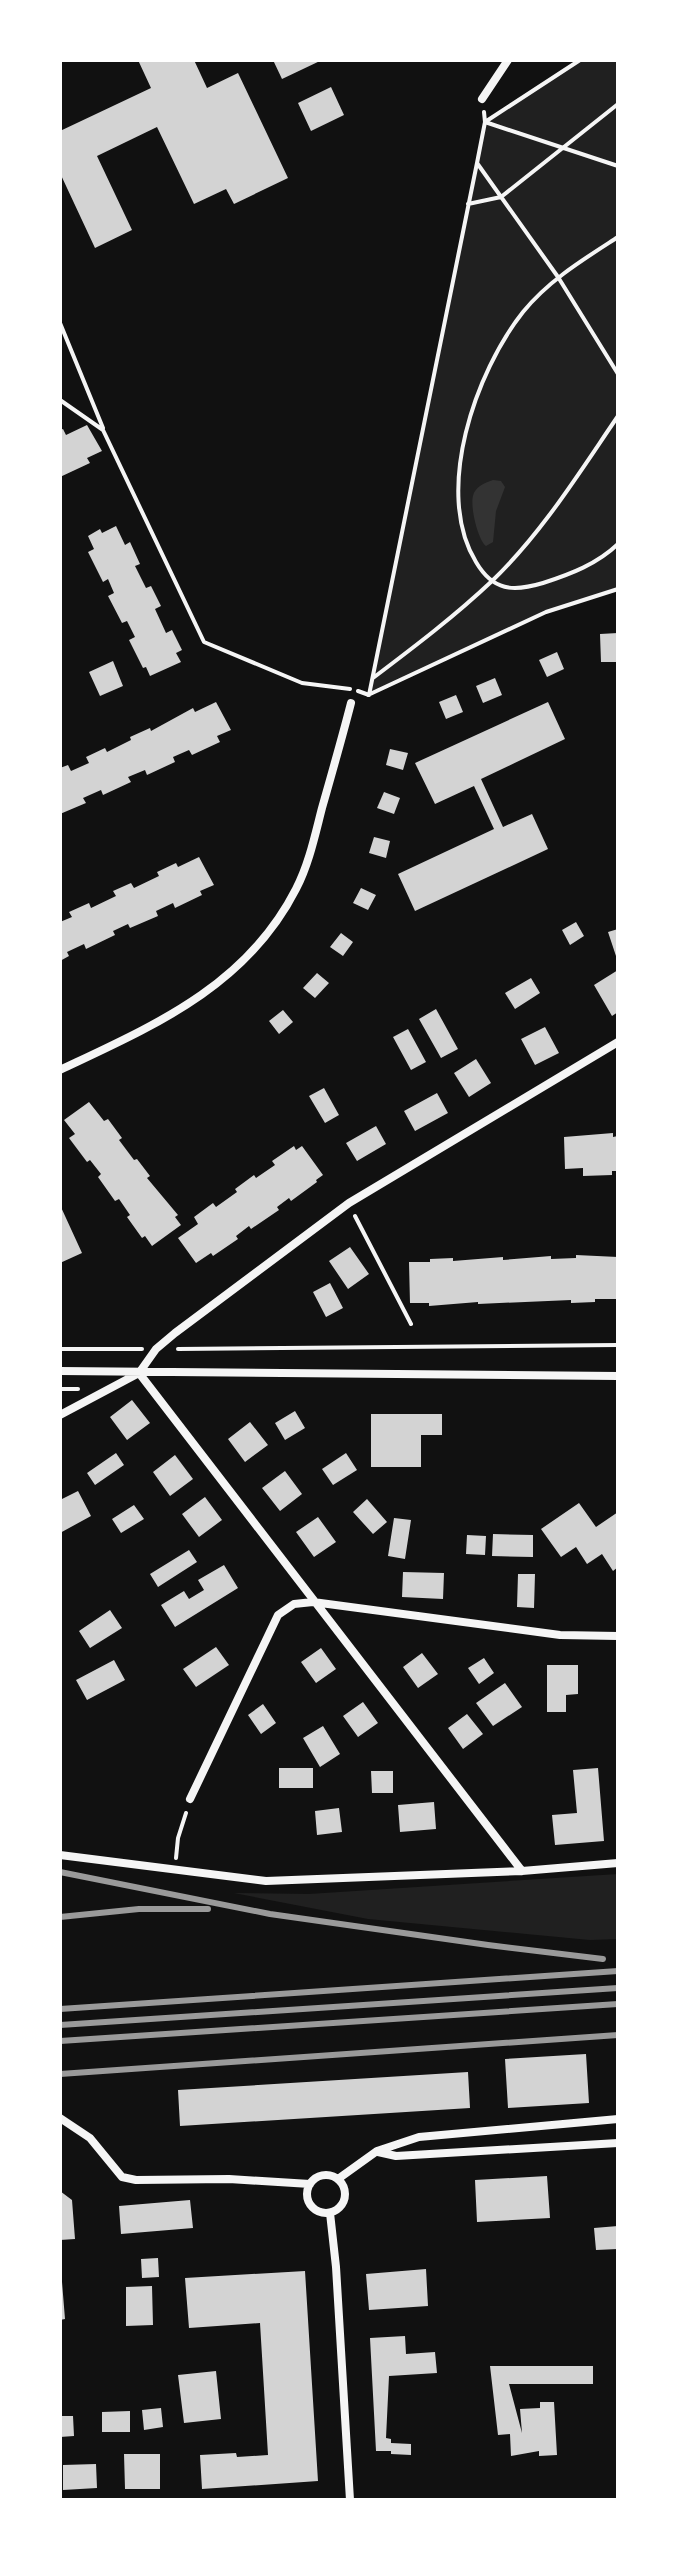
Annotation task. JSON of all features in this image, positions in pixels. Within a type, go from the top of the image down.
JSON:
[{"type":"street","points":[[482,99],[508,60]]},
{"type":"street","points":[[60,1070],[160,1023],[207,991],[259,945],[296,889],[309,856],[351,703]]},
{"type":"street","points":[[60,1415],[139,1373],[156,1349],[349,1203],[618,1042]]},
{"type":"street","points":[[60,1371],[618,1376]]},
{"type":"street","points":[[139,1373],[522,1871]]},
{"type":"street","points":[[190,1799],[278,1615],[294,1604],[313,1602],[560,1635],[618,1636]]},
{"type":"street","points":[[60,1855],[266,1881],[522,1871],[618,1863]]},
{"type":"street","points":[[60,2118],[90,2138],[122,2177],[136,2180],[229,2179],[310,2184]]},
{"type":"street","points":[[338,2179],[345,2195],[341,2207],[330,2213],[318,2211],[309,2203],[310,2184],[320,2177],[338,2179],[377,2151],[419,2137],[618,2119]]},
{"type":"street","points":[[377,2151],[396,2156],[618,2143]]},
{"type":"street","points":[[330,2213],[350,2500]]},
{"type":"path","points":[[485,122],[580,60]]},
{"type":"path","points":[[369,695],[485,122],[482,99]]},
{"type":"path","points":[[468,204],[501,197],[618,104]]},
{"type":"path","points":[[485,122],[618,166]]},
{"type":"path","points":[[477,163],[558,277],[618,374]]},
{"type":"path","points":[[618,237],[558,277],[523,312],[497,351],[476,396],[460,461],[458,502],[468,550],[491,581],[501,587],[514,589],[540,584],[581,569],[608,554],[618,544]]},
{"type":"path","points":[[60,323],[103,430],[204,642],[302,683],[346,688],[369,695]]},
{"type":"path","points":[[60,400],[103,430]]},
{"type":"path","points":[[372,678],[491,581],[520,552],[559,503],[618,416]]},
{"type":"path","points":[[351,703],[546,612],[618,589]]},
{"type":"path","points":[[349,1203],[411,1324]]},
{"type":"path","points":[[60,1349],[618,1345]]},
{"type":"path","points":[[178,1838],[190,1799]]},
{"type":"shaded area","points":[[580,60],[618,60],[618,589],[546,612],[369,695],[485,122]]},
{"type":"shaded area","points":[[493,480],[501,481],[505,487],[496,511],[493,542],[486,546],[478,530],[472,501],[478,488]]},
{"type":"shaded area","points":[[618,1874],[618,1939],[590,1940],[368,1919],[234,1893],[309,1894]]},
{"type":"building","points":[[138,60],[194,60],[207,88],[238,73],[288,178],[234,204],[226,189],[194,204],[157,127],[97,156],[132,230],[95,248],[60,173],[60,131],[151,88]]},
{"type":"building","points":[[273,60],[322,60],[282,79]]},
{"type":"building","points":[[331,87],[344,115],[311,131],[298,103]]},
{"type":"building","points":[[87,425],[102,451],[87,458],[90,463],[60,477],[60,430],[63,429],[66,435]]},
{"type":"building","points":[[116,526],[125,545],[130,542],[140,564],[135,566],[146,588],[151,586],[161,606],[155,609],[166,633],[172,630],[182,650],[176,653],[181,662],[150,676],[129,640],[135,637],[127,621],[122,623],[108,596],[114,593],[108,579],[103,582],[88,552],[94,549],[88,536],[100,529],[102,533]]},
{"type":"building","points":[[618,633],[618,662],[601,662],[600,634]]},
{"type":"building","points":[[557,652],[564,669],[547,677],[539,660]]},
{"type":"building","points":[[113,661],[123,686],[100,696],[89,672]]},
{"type":"building","points":[[495,678],[502,695],[483,703],[476,686]]},
{"type":"building","points":[[456,695],[463,712],[446,719],[439,702]]},
{"type":"building","points":[[216,702],[231,730],[217,736],[220,742],[192,755],[189,750],[173,757],[175,762],[147,775],[145,770],[128,777],[131,782],[103,795],[101,790],[83,798],[86,803],[60,814],[60,768],[68,765],[71,771],[89,763],[86,757],[105,748],[107,752],[131,740],[130,737],[150,728],[151,731],[193,708],[195,712]]},
{"type":"building","points":[[548,702],[565,739],[481,779],[503,827],[532,814],[548,849],[415,911],[398,874],[494,829],[474,786],[435,804],[415,763]]},
{"type":"building","points":[[390,749],[408,753],[403,770],[386,765]]},
{"type":"building","points":[[384,792],[400,798],[394,814],[377,808]]},
{"type":"building","points":[[374,837],[390,841],[386,858],[369,853]]},
{"type":"building","points":[[199,857],[214,885],[200,891],[202,895],[175,908],[173,903],[156,911],[158,916],[130,928],[128,924],[113,931],[115,935],[86,949],[84,944],[67,952],[69,956],[60,961],[60,922],[72,917],[69,912],[89,903],[91,908],[116,896],[113,891],[131,883],[134,888],[159,876],[157,872]]},
{"type":"building","points":[[361,888],[376,895],[368,910],[353,903]]},
{"type":"building","points":[[576,922],[584,936],[570,945],[562,930]]},
{"type":"building","points":[[618,929],[618,959],[617,959],[608,932]]},
{"type":"building","points":[[341,933],[353,942],[343,956],[330,947]]},
{"type":"building","points":[[618,970],[618,1012],[612,1016],[594,985]]},
{"type":"building","points":[[317,973],[329,983],[315,998],[303,988]]},
{"type":"building","points":[[531,978],[540,993],[515,1009],[505,993]]},
{"type":"building","points":[[436,1009],[458,1049],[441,1058],[419,1019]]},
{"type":"building","points":[[283,1010],[293,1022],[279,1034],[269,1021]]},
{"type":"building","points":[[545,1027],[559,1053],[535,1065],[521,1039]]},
{"type":"building","points":[[408,1029],[426,1062],[411,1070],[393,1037]]},
{"type":"building","points":[[476,1059],[491,1083],[469,1097],[454,1073]]},
{"type":"building","points":[[324,1088],[339,1115],[325,1123],[309,1096]]},
{"type":"building","points":[[437,1093],[448,1113],[415,1131],[404,1111]]},
{"type":"building","points":[[89,1102],[104,1121],[108,1119],[122,1138],[119,1140],[178,1215],[175,1217],[181,1225],[152,1246],[127,1217],[130,1215],[119,1199],[115,1201],[98,1177],[101,1174],[90,1160],[87,1162],[69,1138],[75,1134],[64,1120]]},
{"type":"building","points":[[376,1126],[386,1144],[357,1161],[346,1143]]},
{"type":"building","points":[[613,1133],[613,1137],[618,1136],[618,1171],[612,1171],[612,1175],[583,1176],[583,1168],[565,1169],[564,1137]]},
{"type":"building","points":[[294,1146],[296,1150],[302,1146],[323,1175],[291,1201],[289,1198],[277,1207],[279,1210],[251,1229],[249,1226],[236,1236],[238,1239],[196,1263],[178,1238],[198,1224],[194,1217],[213,1203],[216,1207],[254,1175],[256,1178],[275,1165],[272,1161]]},
{"type":"building","points":[[60,1205],[82,1253],[60,1263]]},
{"type":"building","points":[[350,1247],[369,1274],[348,1289],[329,1261]]},
{"type":"building","points":[[576,1255],[618,1257],[618,1299],[429,1306],[429,1303],[410,1303],[409,1262],[453,1258],[453,1261],[503,1257],[503,1260],[551,1256],[551,1259],[576,1258]]},
{"type":"building","points":[[330,1283],[343,1308],[326,1317],[313,1292]]},
{"type":"building","points":[[132,1400],[150,1423],[127,1440],[110,1417]]},
{"type":"building","points":[[295,1411],[305,1428],[285,1440],[275,1423]]},
{"type":"building","points":[[371,1414],[442,1414],[442,1435],[421,1435],[421,1467],[371,1467]]},
{"type":"building","points":[[250,1422],[268,1445],[245,1462],[228,1439]]},
{"type":"building","points":[[116,1453],[124,1465],[95,1485],[87,1473]]},
{"type":"building","points":[[346,1453],[357,1470],[333,1485],[322,1469]]},
{"type":"building","points":[[175,1455],[193,1479],[170,1496],[153,1472]]},
{"type":"building","points":[[285,1471],[302,1494],[280,1511],[262,1488]]},
{"type":"building","points":[[78,1491],[91,1516],[60,1533],[60,1500]]},
{"type":"building","points":[[205,1497],[222,1520],[199,1537],[182,1514]]},
{"type":"building","points":[[367,1499],[387,1522],[373,1534],[353,1512]]},
{"type":"building","points":[[579,1503],[596,1527],[618,1512],[618,1567],[613,1571],[602,1554],[587,1564],[576,1547],[561,1557],[541,1529]]},
{"type":"building","points":[[134,1505],[144,1519],[121,1533],[112,1519]]},
{"type":"building","points":[[318,1517],[336,1542],[314,1557],[296,1532]]},
{"type":"building","points":[[394,1518],[411,1520],[405,1559],[388,1556]]},
{"type":"building","points":[[493,1534],[533,1535],[533,1557],[492,1556]]},
{"type":"building","points":[[467,1535],[486,1536],[485,1555],[466,1554]]},
{"type":"building","points":[[189,1550],[197,1562],[158,1587],[150,1574]]},
{"type":"building","points":[[224,1565],[238,1588],[175,1627],[161,1605],[184,1591],[189,1599],[204,1590],[198,1580]]},
{"type":"building","points":[[403,1572],[444,1573],[443,1599],[402,1597]]},
{"type":"building","points":[[518,1574],[535,1574],[534,1608],[517,1607]]},
{"type":"building","points":[[110,1610],[122,1628],[90,1648],[79,1631]]},
{"type":"building","points":[[216,1647],[229,1665],[196,1687],[183,1669]]},
{"type":"building","points":[[321,1648],[336,1669],[316,1683],[301,1662]]},
{"type":"building","points":[[422,1653],[438,1674],[418,1688],[403,1667]]},
{"type":"building","points":[[484,1658],[494,1673],[479,1684],[468,1668]]},
{"type":"building","points":[[114,1660],[125,1680],[87,1700],[76,1680]]},
{"type":"building","points":[[547,1665],[578,1665],[578,1694],[566,1695],[566,1712],[547,1712]]},
{"type":"building","points":[[505,1683],[522,1707],[493,1726],[476,1703]]},
{"type":"building","points":[[363,1702],[378,1723],[358,1737],[343,1716]]},
{"type":"building","points":[[263,1704],[276,1723],[261,1734],[248,1715]]},
{"type":"building","points":[[467,1714],[483,1734],[463,1749],[448,1728]]},
{"type":"building","points":[[323,1726],[340,1754],[320,1767],[303,1738]]},
{"type":"building","points":[[279,1768],[313,1768],[313,1788],[279,1788]]},
{"type":"building","points":[[598,1768],[604,1841],[555,1845],[552,1815],[577,1813],[573,1770]]},
{"type":"building","points":[[371,1771],[393,1771],[393,1793],[372,1793]]},
{"type":"building","points":[[434,1802],[436,1829],[400,1832],[398,1805]]},
{"type":"building","points":[[339,1808],[342,1832],[317,1835],[315,1811]]},
{"type":"building","points":[[586,2054],[589,2103],[508,2108],[505,2059]]},
{"type":"building","points":[[468,2072],[470,2108],[180,2126],[178,2090]]},
{"type":"building","points":[[547,2176],[550,2218],[477,2222],[475,2180]]},
{"type":"building","points":[[60,2191],[72,2200],[75,2239],[60,2240]]},
{"type":"building","points":[[190,2200],[193,2228],[121,2234],[119,2206]]},
{"type":"building","points":[[618,2226],[618,2249],[596,2250],[594,2228]]},
{"type":"building","points":[[158,2258],[159,2277],[142,2278],[141,2259]]},
{"type":"building","points":[[426,2269],[428,2306],[369,2310],[366,2274]]},
{"type":"building","points":[[305,2271],[318,2481],[202,2489],[200,2455],[268,2455],[260,2323],[189,2328],[185,2278]]},
{"type":"building","points":[[60,2282],[65,2319],[60,2320]]},
{"type":"building","points":[[152,2286],[153,2325],[126,2326],[126,2287]]},
{"type":"building","points":[[405,2336],[406,2354],[435,2352],[437,2373],[389,2376],[386,2438],[391,2439],[391,2443],[411,2444],[411,2455],[376,2451],[370,2338]]},
{"type":"building","points":[[490,2366],[593,2366],[593,2384],[509,2384],[522,2433],[520,2409],[540,2408],[540,2402],[554,2402],[557,2455],[539,2456],[539,2451],[511,2456],[510,2434],[498,2435]]},
{"type":"building","points":[[216,2371],[221,2419],[184,2423],[178,2375]]},
{"type":"building","points":[[161,2408],[163,2427],[144,2430],[142,2410]]},
{"type":"building","points":[[130,2411],[130,2432],[102,2432],[102,2412]]},
{"type":"building","points":[[60,2416],[73,2416],[74,2436],[60,2437]]},
{"type":"building","points":[[124,2454],[160,2454],[160,2489],[125,2489]]},
{"type":"building","points":[[96,2464],[97,2488],[63,2490],[63,2465]]},
{"type":"railway","points":[[60,1872],[270,1914],[603,1959]]},
{"type":"railway","points":[[60,1917],[139,1909],[208,1909]]},
{"type":"railway","points":[[60,2009],[618,1971]]},
{"type":"railway","points":[[60,2025],[618,1988]]},
{"type":"railway","points":[[60,2041],[618,2004]]},
{"type":"railway","points":[[60,2074],[618,2035]]}]
